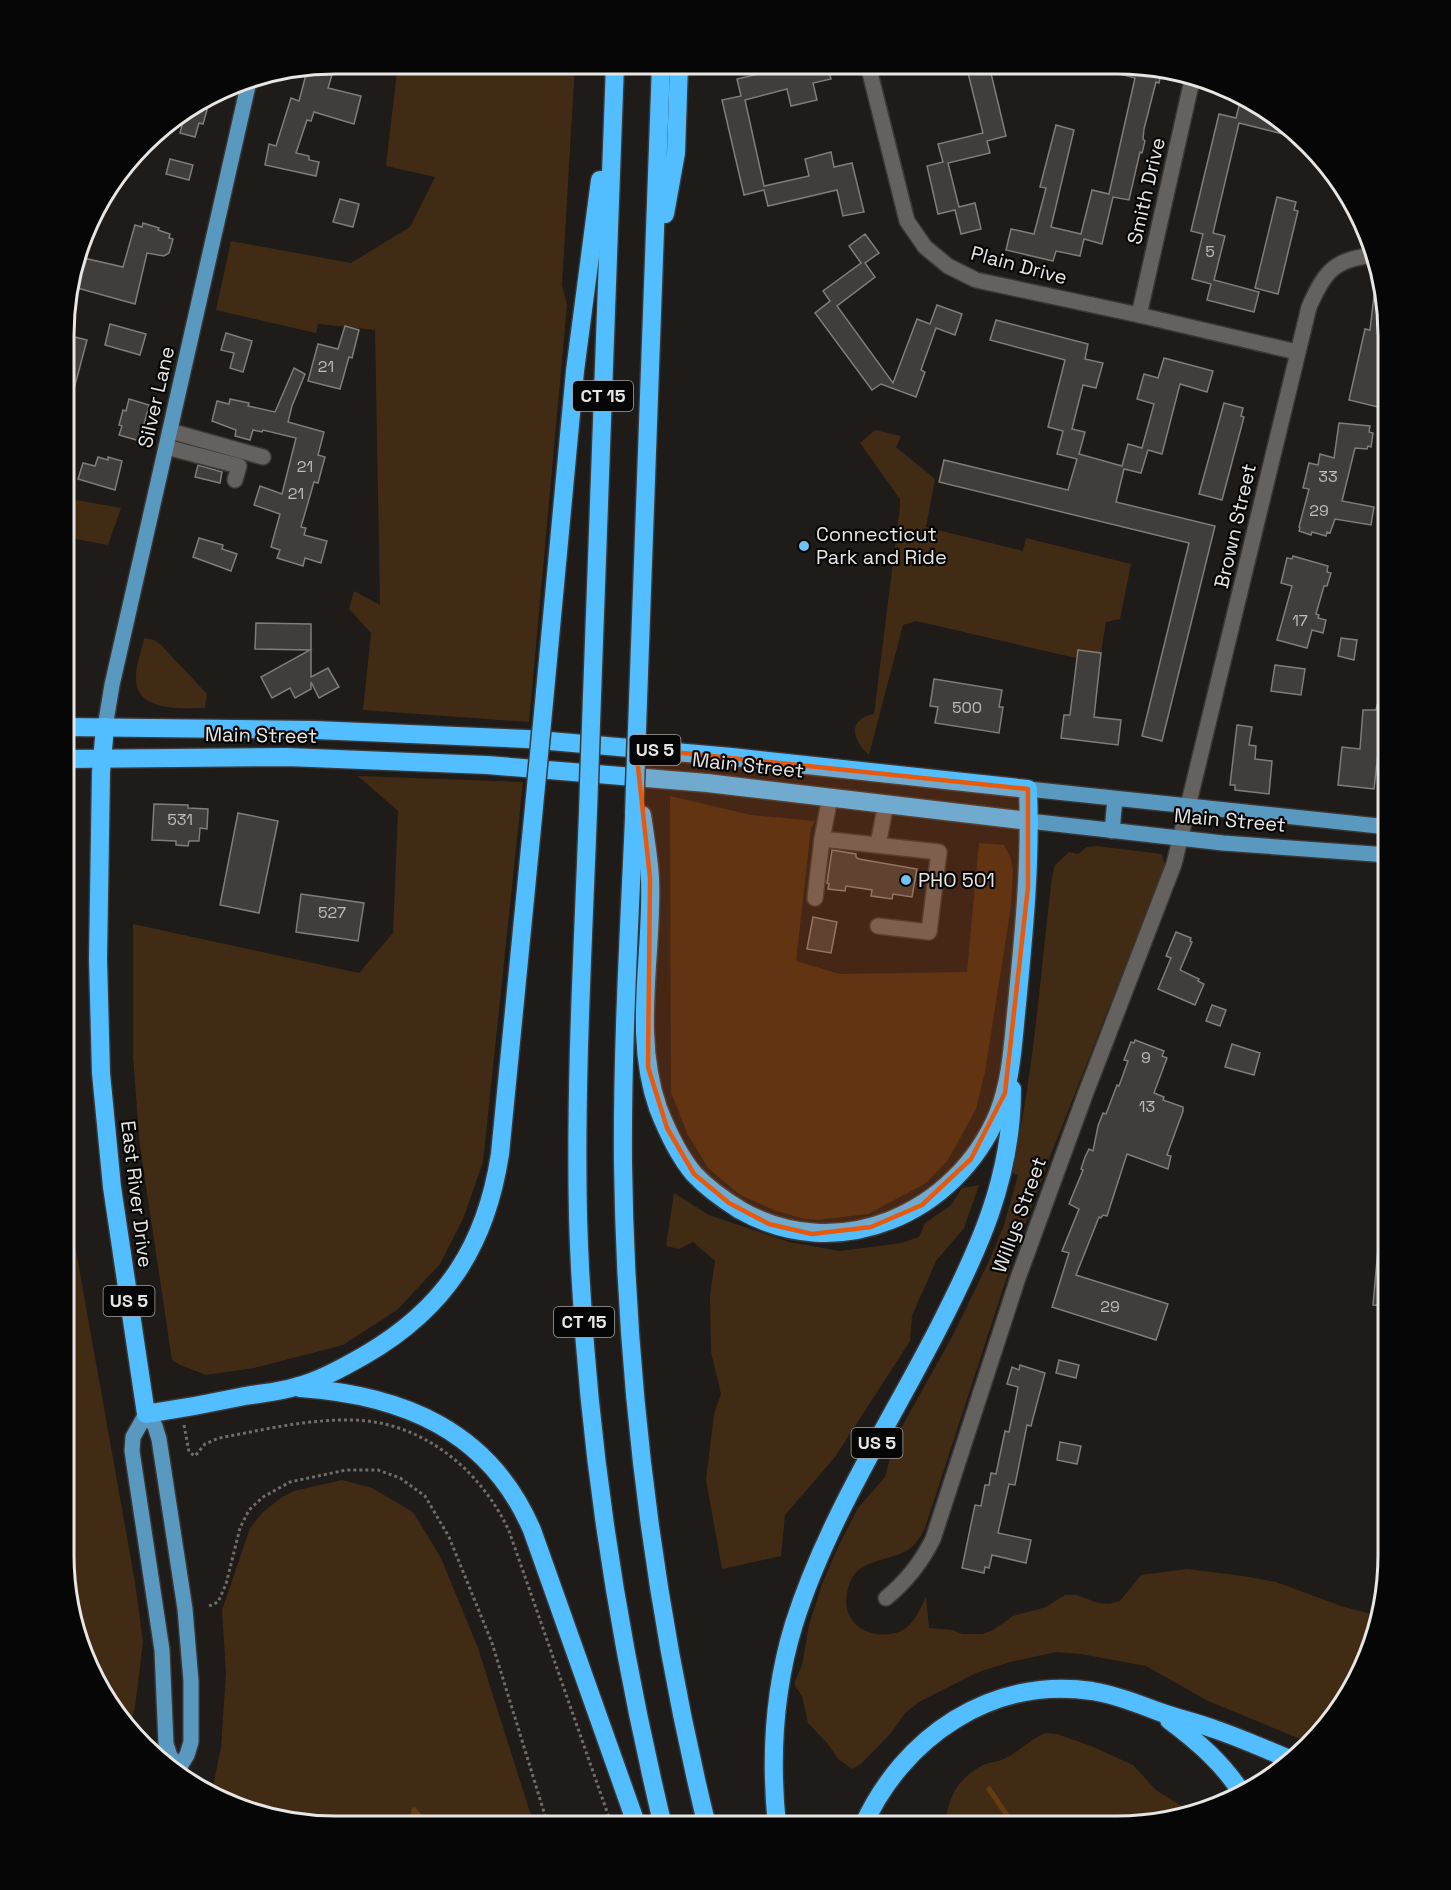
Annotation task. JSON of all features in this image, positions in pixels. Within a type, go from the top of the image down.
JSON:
[{"type":"highway","name":"CT 15","points":[[614,74],[578,1122],[579,1219],[584,1324],[598,1474],[613,1585],[638,1715],[661,1816]]},
{"type":"highway","name":"CT 15","points":[[661,74],[636,760],[638,814],[623,1136],[626,1258],[631,1351],[642,1473],[659,1593],[705,1816]]},
{"type":"highway","points":[[654,275],[676,153],[680,74]]},
{"type":"highway","points":[[146,1414],[295,1387],[361,1357],[414,1322],[437,1299],[470,1252],[483,1224],[493,1192],[502,1141],[575,371],[594,220],[613,96]]},
{"type":"highway","name":"Main Street","points":[[74,726],[315,730],[474,736],[625,747],[1028,789]]},
{"type":"highway","name":"East River Drive","points":[[105,727],[102,758],[98,959],[102,1095],[112,1187],[146,1414]]},
{"type":"highway","name":"Main Street","points":[[74,759],[287,757],[446,762],[660,779],[1029,820]]},
{"type":"highway","points":[[830,797],[837,768]]},
{"type":"highway","name":"US 5","points":[[776,1816],[773,1772],[775,1731],[782,1677],[794,1625],[824,1546],[951,1304],[987,1224],[1000,1185],[1009,1143],[1012,1106],[1010,1069],[1025,922],[1028,789]]},
{"type":"highway","points":[[638,814],[650,878],[645,1048],[650,1078],[658,1107],[675,1145],[694,1174],[729,1203],[769,1224],[812,1234],[862,1230],[903,1215],[940,1192],[971,1159],[998,1114],[1010,1069]]},
{"type":"highway","points":[[295,1387],[369,1397],[417,1413],[441,1424],[466,1442],[502,1478],[519,1502],[532,1530],[633,1816]]},
{"type":"highway","points":[[869,1816],[882,1792],[911,1754],[941,1728],[991,1702],[1041,1690],[1074,1689],[1118,1697],[1214,1729],[1283,1757]]},
{"type":"highway","points":[[1158,1711],[1216,1760],[1237,1787]]},
{"type":"main road","name":"Silver Lane","points":[[105,727],[112,685],[248,88]]},
{"type":"main road","name":"Main Street","points":[[1028,789],[1378,826]]},
{"type":"main road","points":[[1112,831],[1115,799]]},
{"type":"main road","name":"Main Street","points":[[1029,820],[1182,838],[1378,854]]},
{"type":"main road","name":"East River Drive","points":[[172,1760],[166,1744],[162,1650],[132,1451],[133,1437],[146,1414],[155,1426],[159,1439],[189,1650],[191,1737],[188,1752],[181,1767]]},
{"type":"street","name":"Plain Drive","points":[[870,74],[907,221],[925,247],[948,266],[976,280],[1297,352]]},
{"type":"street","name":"Smith Drive","points":[[1139,315],[1191,84]]},
{"type":"street","name":"Brown Street","points":[[1182,838],[1309,307],[1320,281],[1335,266],[1366,257]]},
{"type":"street","points":[[170,431],[262,457]]},
{"type":"street","points":[[166,447],[239,466],[235,480]]},
{"type":"street","points":[[815,898],[830,797]]},
{"type":"street","points":[[878,845],[885,803]]},
{"type":"street","name":"Willys Street","points":[[886,1598],[916,1569],[933,1539],[1018,1278],[1085,1095],[1171,874],[1182,838]]},
{"type":"street","points":[[822,839],[939,852],[929,932],[878,927]]},
{"type":"path","points":[[181,1408],[189,1452],[195,1456],[205,1444],[219,1438],[303,1424],[354,1420],[390,1426],[415,1435],[465,1467],[488,1493],[509,1531],[609,1816]]},
{"type":"path","points":[[209,1606],[218,1602],[226,1584],[240,1528],[249,1510],[263,1497],[290,1482],[346,1470],[378,1470],[400,1478],[425,1496],[449,1537],[492,1643],[545,1816]]},
{"type":"highlighted area","points":[[636,748],[1028,789],[1028,887],[1005,1093],[971,1159],[922,1205],[871,1227],[812,1234],[769,1224],[729,1203],[694,1174],[667,1128],[648,1067],[650,878]]},
{"type":"shaded area","points":[[397,74],[574,74],[562,285],[567,305],[529,722],[363,710],[371,633],[349,609],[354,591],[380,605],[375,330],[318,324],[316,333],[216,310],[231,241],[351,263],[410,227],[435,177],[386,166]]},
{"type":"shaded area","points":[[875,430],[901,436],[896,447],[935,479],[926,527],[1023,551],[1026,538],[1131,564],[1120,619],[1106,622],[1101,653],[1078,650],[1076,658],[916,621],[903,625],[869,755],[859,743],[855,731],[859,720],[874,714],[900,506],[900,499],[860,443]]},
{"type":"shaded area","points":[[74,500],[121,508],[108,545],[74,539]]},
{"type":"shaded area","points":[[144,638],[154,640],[161,645],[207,694],[205,708],[161,706],[143,697],[137,688],[136,676]]},
{"type":"shaded area","points":[[358,776],[523,782],[483,1162],[463,1219],[440,1264],[397,1310],[343,1345],[254,1368],[206,1375],[172,1360],[140,1146],[133,1057],[133,924],[359,973],[393,933],[398,811]]},
{"type":"shaded area","points":[[670,796],[751,815],[815,821],[811,828],[796,961],[840,974],[967,972],[979,843],[1004,845],[1011,859],[1013,871],[1011,906],[985,1072],[976,1109],[948,1160],[926,1183],[868,1214],[817,1220],[804,1219],[774,1210],[740,1195],[708,1168],[687,1133],[671,1092]]},
{"type":"shaded area","points":[[1097,846],[1162,854],[1165,865],[1048,1162],[1014,1255],[925,1528],[908,1550],[866,1565],[854,1575],[847,1595],[848,1613],[855,1623],[868,1632],[893,1634],[910,1624],[926,1597],[929,1628],[953,1630],[962,1634],[982,1634],[993,1630],[1013,1616],[1046,1607],[1065,1595],[1077,1595],[1098,1603],[1109,1604],[1120,1601],[1141,1575],[1187,1569],[1276,1582],[1344,1607],[1371,1614],[1369,1623],[1358,1656],[1343,1686],[1324,1714],[1302,1740],[1208,1701],[1146,1666],[1081,1654],[1056,1652],[1010,1662],[976,1673],[919,1702],[905,1713],[891,1733],[862,1763],[852,1769],[838,1759],[828,1744],[808,1723],[802,1696],[795,1686],[802,1665],[809,1625],[822,1584],[839,1545],[858,1508],[885,1477],[895,1439],[953,1335],[1004,1225],[1018,1175],[1011,1173],[1031,1063],[1052,877],[1055,865],[1069,852],[1078,854],[1087,847]]},
{"type":"shaded area","points":[[979,1185],[964,1228],[936,1261],[912,1316],[910,1341],[835,1457],[785,1515],[781,1556],[722,1569],[706,1480],[714,1414],[721,1394],[711,1352],[710,1296],[715,1261],[693,1242],[679,1249],[666,1246],[674,1193],[709,1215],[789,1242],[840,1251],[901,1243],[919,1237],[925,1223],[951,1205],[962,1188]]},
{"type":"shaded area","points":[[74,1239],[135,1582],[143,1642],[132,1720],[117,1701],[100,1671],[87,1640],[76,1590],[74,1573]]},
{"type":"shaded area","points":[[342,1480],[372,1488],[413,1512],[441,1558],[478,1648],[531,1816],[317,1816],[267,1808],[234,1797],[213,1787],[221,1747],[226,1673],[222,1610],[250,1528],[263,1512],[294,1491]]},
{"type":"shaded area","points":[[1046,1733],[1057,1734],[1133,1765],[1156,1790],[1185,1808],[1134,1816],[946,1816],[955,1791],[966,1777],[983,1765],[1006,1758]]},
{"type":"building","points":[[317,74],[332,74],[328,88],[361,96],[354,124],[314,112],[311,121],[307,120],[296,153],[309,156],[309,160],[319,162],[316,176],[265,165],[269,144],[276,146],[291,98],[299,101],[306,75]]},
{"type":"building","points":[[758,74],[830,74],[831,79],[813,83],[817,100],[791,106],[787,89],[745,100],[764,186],[809,176],[805,159],[831,152],[834,167],[852,163],[864,212],[843,216],[837,190],[768,206],[764,190],[744,195],[722,100],[741,96],[737,79]]},
{"type":"building","points":[[968,74],[991,74],[1006,136],[987,141],[990,153],[948,163],[959,207],[975,203],[981,229],[961,234],[955,210],[938,214],[927,166],[943,162],[938,144],[983,133]]},
{"type":"building","points":[[1120,74],[1160,78],[1159,83],[1156,82],[1144,129],[1143,139],[1145,141],[1142,153],[1140,152],[1129,200],[1113,197],[1102,244],[1084,239],[1080,256],[1056,251],[1053,261],[1006,250],[1011,229],[1034,234],[1046,188],[1040,187],[1056,125],[1074,130],[1051,227],[1081,234],[1092,190],[1109,194],[1135,78]]},
{"type":"building","points":[[1240,104],[1283,133],[1239,123],[1213,233],[1225,236],[1214,280],[1259,292],[1254,312],[1207,300],[1211,284],[1192,279],[1203,234],[1191,231],[1219,114],[1236,118]]},
{"type":"building","points":[[208,106],[203,124],[199,123],[195,137],[180,133],[183,122]]},
{"type":"building","points":[[170,159],[193,165],[189,180],[166,174]]},
{"type":"building","points":[[1277,197],[1296,202],[1294,210],[1298,211],[1278,294],[1255,288]]},
{"type":"building","points":[[340,199],[359,204],[353,227],[333,222]]},
{"type":"building","points":[[143,223],[159,228],[158,230],[170,234],[169,238],[173,239],[169,253],[164,256],[147,253],[135,304],[78,288],[85,258],[123,267],[135,225],[142,227]]},
{"type":"building","points":[[865,234],[879,253],[865,263],[875,277],[837,306],[893,383],[917,319],[930,324],[937,305],[962,314],[955,335],[936,328],[921,370],[925,372],[916,397],[881,384],[872,390],[815,313],[830,301],[823,291],[861,263],[849,246]]},
{"type":"building","points":[[1374,295],[1378,334],[1378,407],[1349,400],[1365,329],[1370,330]]},
{"type":"building","points":[[996,320],[1088,344],[1085,359],[1103,363],[1096,388],[1083,385],[1072,429],[1085,432],[1079,454],[1122,466],[1128,444],[1142,448],[1154,404],[1137,399],[1144,374],[1158,378],[1164,358],[1213,371],[1207,392],[1180,384],[1162,454],[1148,450],[1141,473],[1124,469],[1116,502],[1215,526],[1162,741],[1142,736],[1189,543],[939,482],[944,460],[1068,490],[1077,459],[1057,454],[1063,431],[1048,427],[1065,360],[990,340]]},
{"type":"building","points":[[110,324],[146,334],[140,355],[105,345]]},
{"type":"building","points":[[345,326],[359,330],[352,358],[349,357],[340,389],[308,381],[318,344],[338,349]]},
{"type":"building","points":[[226,333],[252,341],[243,372],[230,368],[234,353],[221,350]]},
{"type":"building","points":[[74,337],[87,340],[74,389]]},
{"type":"building","points":[[294,368],[305,374],[288,422],[324,432],[318,455],[325,457],[318,483],[314,482],[301,527],[306,528],[304,535],[327,541],[321,563],[305,558],[303,566],[277,558],[280,550],[271,547],[280,514],[254,505],[260,486],[282,494],[296,438],[263,430],[262,432],[253,430],[250,440],[235,436],[236,430],[212,421],[217,401],[229,404],[230,399],[275,412]]},
{"type":"building","points":[[129,399],[149,405],[140,441],[119,435],[123,410],[126,411]]},
{"type":"building","points":[[1224,403],[1243,408],[1241,416],[1244,417],[1222,500],[1199,494]]},
{"type":"building","points":[[1339,423],[1370,426],[1369,432],[1373,433],[1371,447],[1355,448],[1342,501],[1374,507],[1371,525],[1335,519],[1330,533],[1327,532],[1326,536],[1312,532],[1311,535],[1299,531],[1309,489],[1303,488],[1309,463],[1318,465],[1320,454],[1334,458]]},
{"type":"building","points":[[98,457],[122,461],[115,490],[78,479],[83,463],[95,466]]},
{"type":"building","points":[[198,465],[222,472],[220,483],[195,477]]},
{"type":"building","points":[[199,538],[223,545],[222,549],[237,554],[231,571],[193,557]]},
{"type":"building","points":[[1293,556],[1328,566],[1327,572],[1331,573],[1327,586],[1324,586],[1316,614],[1319,615],[1318,618],[1326,620],[1323,633],[1312,630],[1307,648],[1277,640],[1292,586],[1281,583],[1287,558],[1292,559]]},
{"type":"building","points":[[256,623],[311,624],[311,677],[328,668],[339,687],[319,698],[311,682],[311,689],[295,698],[290,688],[272,698],[261,677],[310,650],[255,649]]},
{"type":"building","points":[[1341,638],[1357,640],[1354,660],[1338,656]]},
{"type":"building","points":[[1078,650],[1101,653],[1094,717],[1121,720],[1118,745],[1061,738],[1064,715],[1070,715]]},
{"type":"building","points":[[1275,665],[1305,669],[1301,695],[1271,691]]},
{"type":"building","points":[[934,679],[1002,690],[999,707],[1003,707],[999,733],[935,723],[938,707],[930,706]]},
{"type":"building","points":[[1378,702],[1378,754],[1374,789],[1338,785],[1342,747],[1360,749],[1363,710],[1376,710]]},
{"type":"building","points":[[1237,725],[1252,727],[1249,745],[1256,746],[1255,759],[1272,761],[1269,794],[1235,790],[1235,785],[1230,785]]},
{"type":"building","points":[[154,804],[188,805],[188,808],[208,809],[207,829],[200,828],[199,841],[189,841],[188,846],[176,845],[176,841],[152,840]]},
{"type":"building","points":[[238,813],[278,821],[259,913],[220,905]]},
{"type":"building","points":[[832,850],[856,854],[859,859],[917,869],[912,897],[893,894],[892,899],[871,896],[872,890],[846,886],[845,891],[828,889]]},
{"type":"building","points":[[301,894],[364,903],[358,941],[296,932]]},
{"type":"building","points":[[813,917],[837,922],[831,953],[807,949]]},
{"type":"building","points":[[1176,932],[1191,938],[1192,942],[1180,970],[1204,984],[1195,1005],[1158,989],[1171,958],[1166,956]]},
{"type":"building","points":[[1212,1005],[1226,1010],[1220,1026],[1206,1021]]},
{"type":"building","points":[[1135,1040],[1164,1051],[1162,1056],[1167,1058],[1154,1093],[1164,1097],[1163,1100],[1183,1107],[1183,1111],[1167,1155],[1171,1156],[1168,1169],[1127,1154],[1107,1216],[1099,1217],[1076,1275],[1168,1304],[1156,1340],[1052,1307],[1069,1253],[1062,1251],[1079,1209],[1069,1204],[1083,1170],[1081,1169],[1085,1157],[1089,1149],[1093,1151],[1103,1113],[1106,1114],[1117,1085],[1119,1086],[1128,1061],[1124,1060],[1131,1042],[1134,1043]]},
{"type":"building","points":[[1232,1044],[1260,1053],[1254,1075],[1225,1067]]},
{"type":"building","points":[[1378,1249],[1378,1305],[1373,1305]]},
{"type":"building","points":[[1059,1360],[1079,1365],[1076,1378],[1056,1373]]},
{"type":"building","points":[[1020,1365],[1045,1373],[1031,1426],[1027,1425],[1015,1485],[1009,1484],[998,1533],[1031,1540],[1026,1563],[992,1555],[989,1568],[985,1567],[984,1573],[962,1568],[975,1505],[981,1506],[985,1485],[989,1485],[991,1473],[996,1474],[1005,1431],[1009,1432],[1018,1387],[1007,1384],[1012,1367],[1019,1370]]},
{"type":"building","points":[[1060,1442],[1081,1446],[1077,1464],[1057,1460]]},
{"type":"waterway","points":[[989,1789],[1007,1816]]},
{"type":"waterway","points":[[414,1810],[420,1816]]},
{"type":"waterway","points":[[413,1816],[414,1810]]},
{"type":"place","name":"Connecticut Park and Ride","points":[[804,546]]},
{"type":"place","name":"PHO 501","points":[[906,880]]}]
